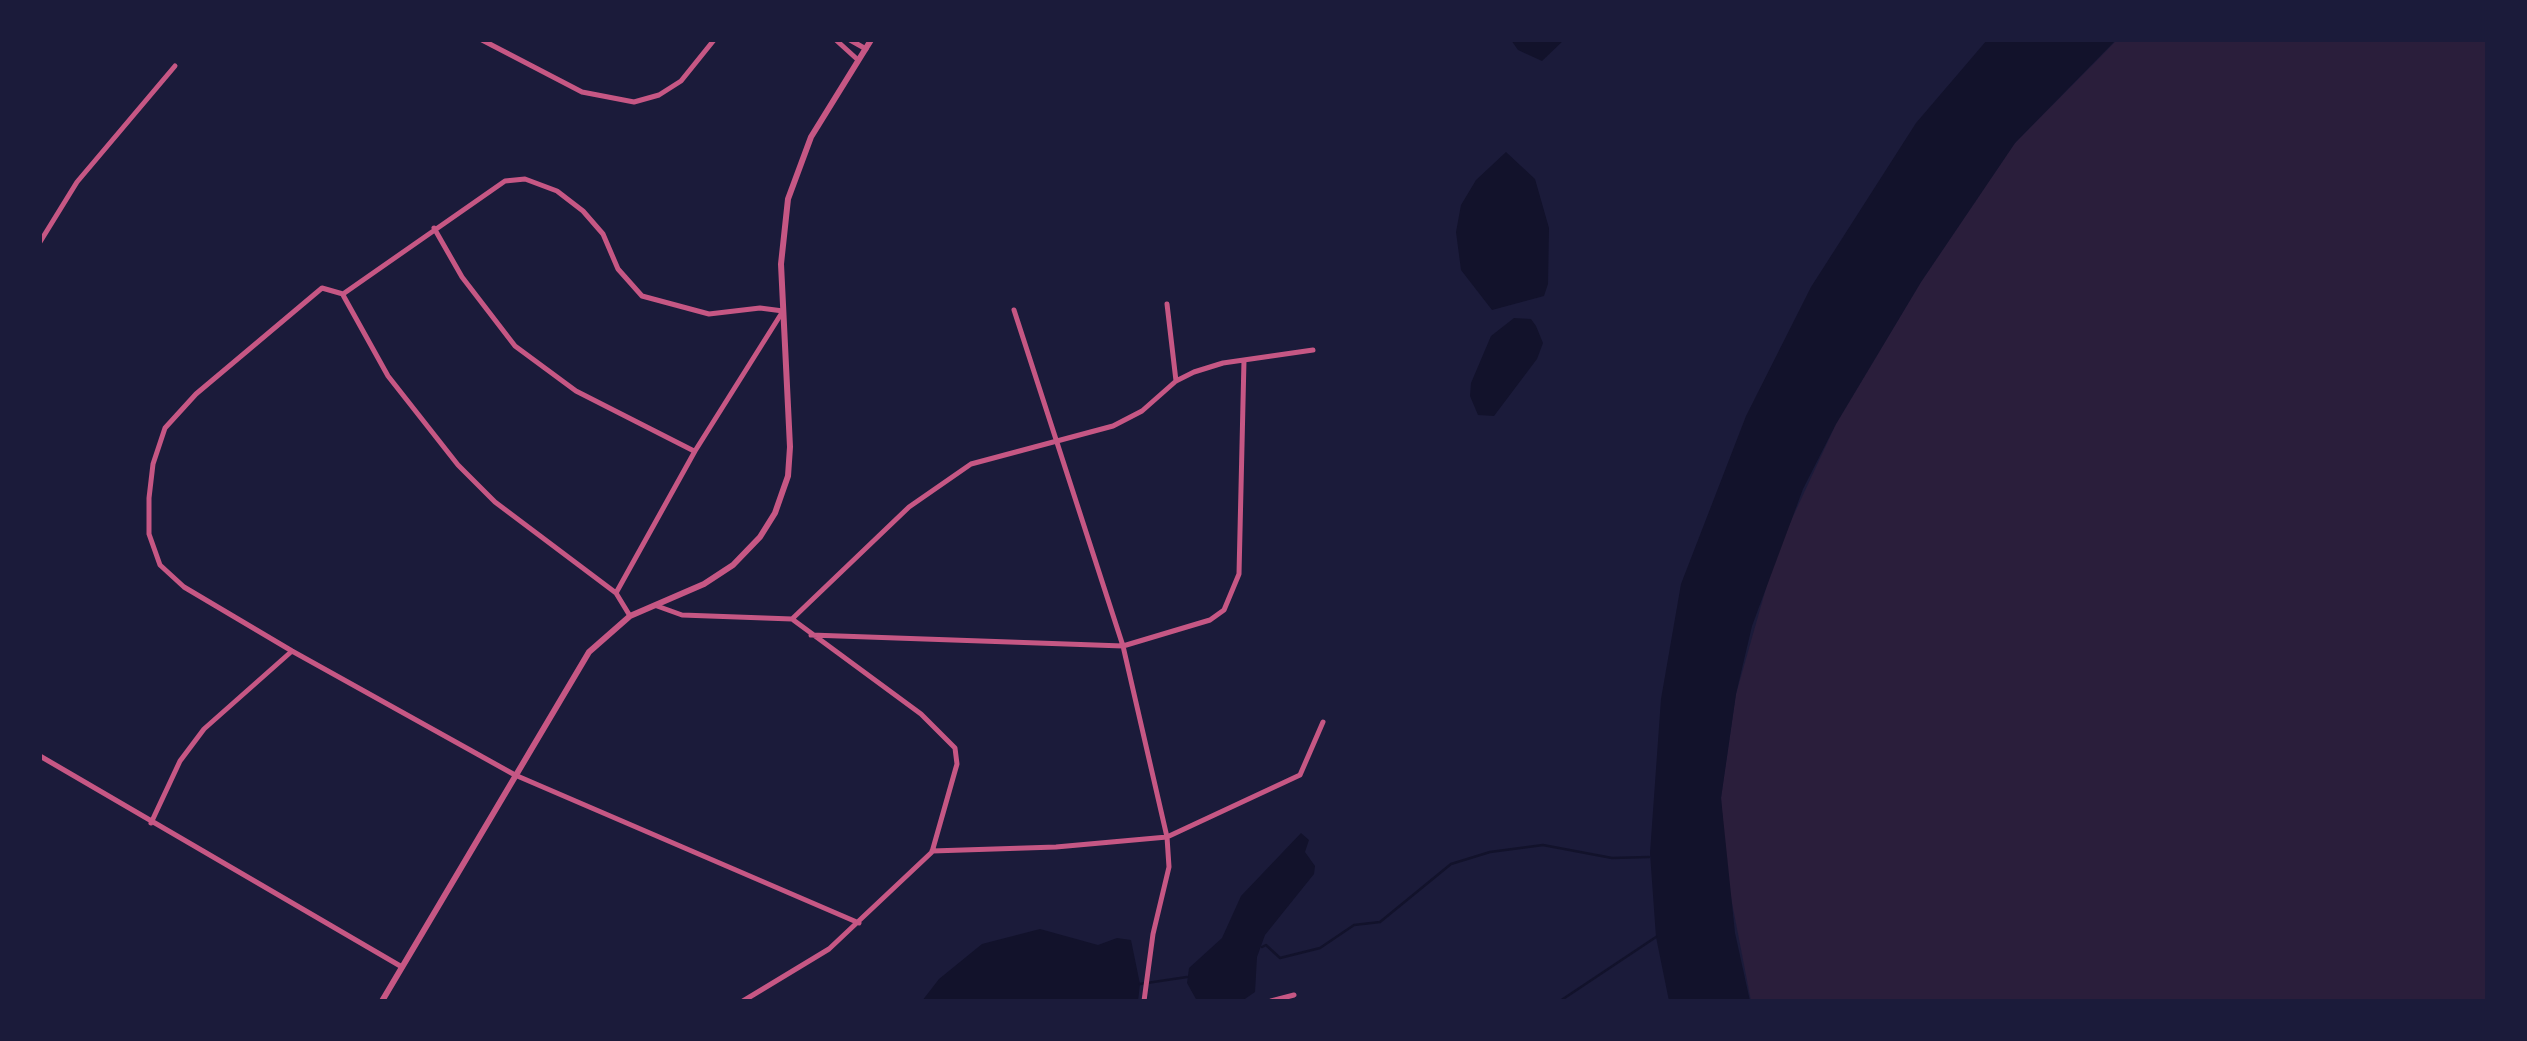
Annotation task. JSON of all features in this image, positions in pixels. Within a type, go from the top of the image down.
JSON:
[{"type":"street","points":[[482,40],[593,97],[634,102],[659,95],[681,81],[714,40]]},
{"type":"street","points":[[836,40],[858,60]]},
{"type":"street","points":[[850,40],[866,49]]},
{"type":"street","points":[[382,1001],[589,652],[630,616],[704,584],[733,565],[753,546],[775,513],[788,476],[790,447],[782,237],[794,176],[818,124],[871,40]]},
{"type":"street","points":[[40,242],[77,182],[175,66]]},
{"type":"street","points":[[342,294],[505,180],[525,179],[557,192],[583,211],[603,234],[618,269],[642,296],[709,314],[760,308],[783,311]]},
{"type":"street","points":[[434,228],[462,277],[514,346],[576,391],[694,452]]},
{"type":"street","points":[[630,616],[616,593],[495,502],[458,465],[388,376],[342,294],[322,288],[196,394],[165,428],[153,464],[149,534],[160,565],[184,587],[292,652],[515,774],[860,923]]},
{"type":"street","points":[[1167,304],[1176,381]]},
{"type":"street","points":[[1014,310],[1123,646],[1167,837],[1170,867],[1152,934],[1144,1001]]},
{"type":"street","points":[[616,593],[694,452],[783,311]]},
{"type":"street","points":[[792,619],[887,526],[971,464],[1113,426],[1161,398],[1176,381],[1222,363],[1313,350]]},
{"type":"street","points":[[811,635],[1123,646],[1210,620],[1224,610],[1240,574],[1244,360]]},
{"type":"street","points":[[654,604],[682,615],[792,619],[921,714],[955,748],[957,764],[932,851],[829,949],[743,1001]]},
{"type":"street","points":[[150,823],[180,761],[204,729],[292,652]]},
{"type":"street","points":[[932,851],[1056,847],[1167,837],[1300,775],[1322,722]]},
{"type":"street","points":[[40,756],[402,967]]},
{"type":"street","points":[[1271,1001],[1294,995]]},
{"type":"shaded area","points":[[1511,40],[1564,40],[1542,61],[1518,50]]},
{"type":"shaded area","points":[[1987,40],[2116,40],[2015,143],[1921,282],[1836,424],[1803,489],[1752,626],[1736,694],[1721,798],[1735,933],[1750,1001],[1669,1001],[1656,937],[1650,853],[1661,699],[1681,584],[1746,416],[1811,287],[1916,123]]},
{"type":"shaded area","points":[[2117,40],[2487,40],[2487,1001],[1751,1001],[1727,877],[1721,798],[1736,694],[1776,553],[1836,424],[1921,282],[2015,143]]},
{"type":"shaded area","points":[[1506,152],[1535,179],[1549,228],[1548,284],[1544,296],[1492,310],[1461,270],[1456,232],[1461,205],[1476,180]]},
{"type":"shaded area","points":[[1514,318],[1531,319],[1543,343],[1537,359],[1494,416],[1478,415],[1470,396],[1471,383],[1491,336]]},
{"type":"shaded area","points":[[1301,833],[1309,840],[1305,852],[1315,866],[1314,874],[1265,935],[1257,957],[1255,992],[1242,1001],[1197,1001],[1187,983],[1189,968],[1222,938],[1241,896]]},
{"type":"shaded area","points":[[1040,929],[1098,945],[1117,938],[1131,940],[1140,984],[1138,1001],[922,1001],[939,979],[982,944]]},
{"type":"waterway","points":[[1262,947],[1266,945],[1280,958],[1320,948],[1354,925],[1380,922],[1451,864],[1490,852],[1543,845],[1612,858],[1649,857]]},
{"type":"waterway","points":[[1560,1001],[1656,937]]},
{"type":"waterway","points":[[1140,984],[1187,977]]}]
